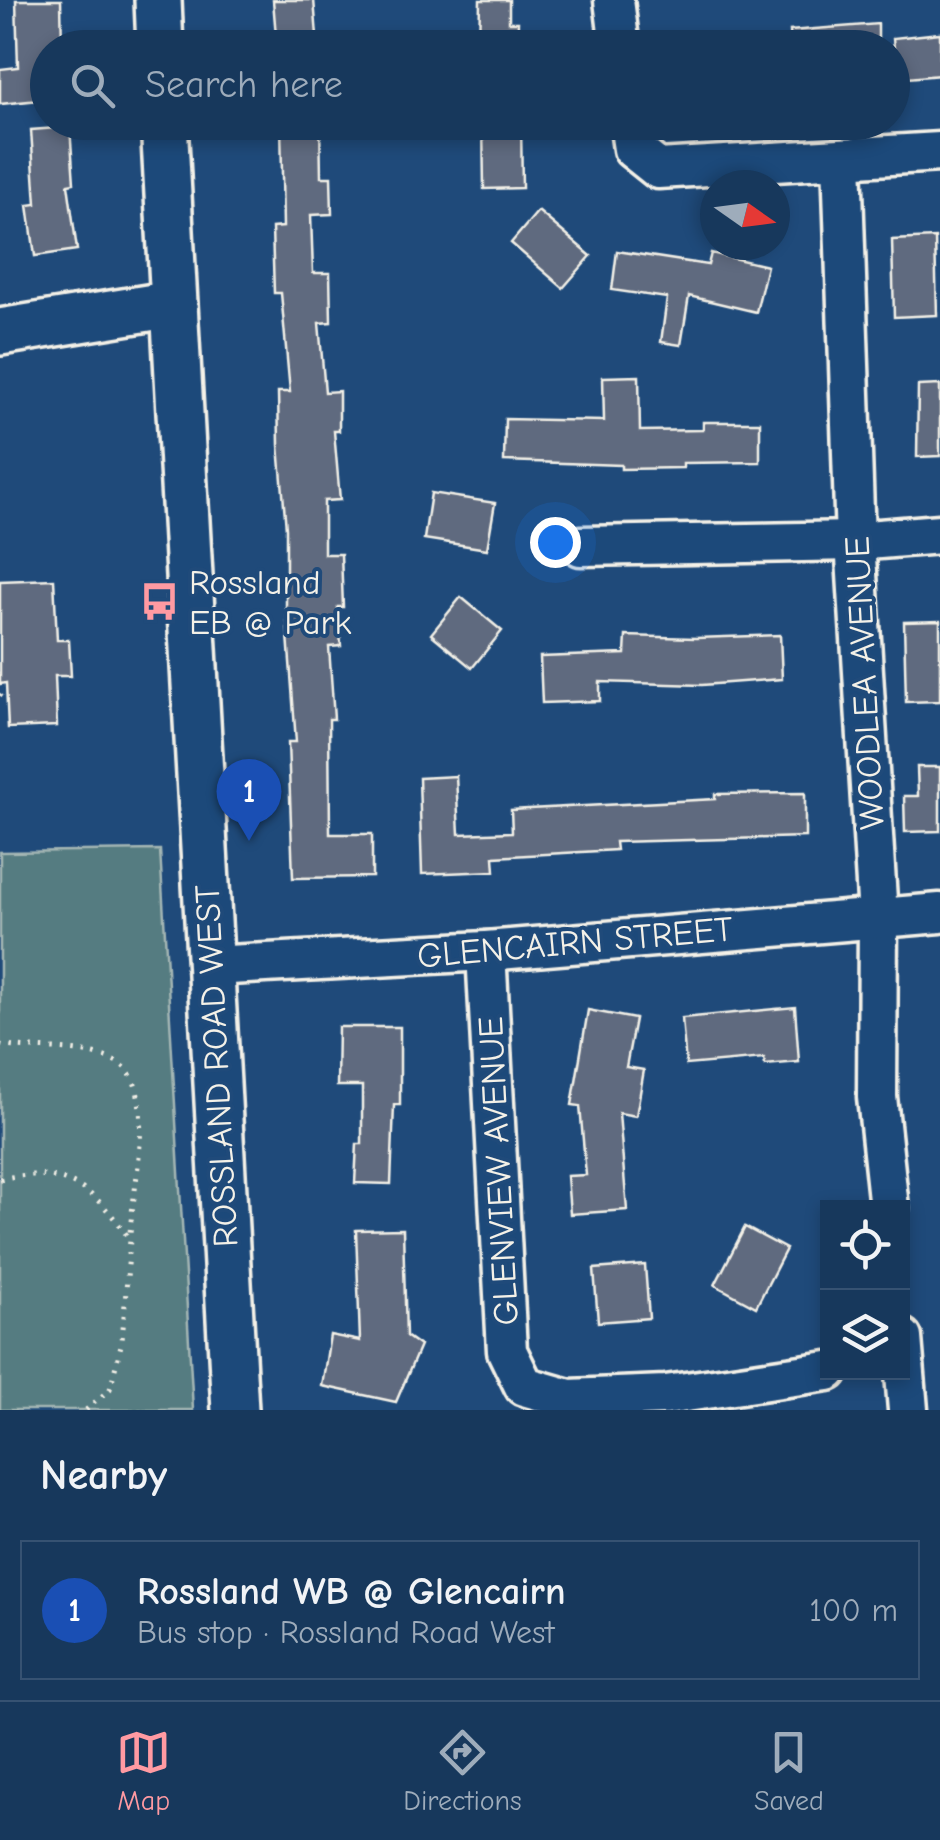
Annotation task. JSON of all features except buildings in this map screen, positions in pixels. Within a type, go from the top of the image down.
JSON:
[{"type":"main road","points":[[158,0],[159,30]]},
{"type":"main road","name":"ROSSLAND ROAD WEST","points":[[165,140],[235,1410]]},
{"type":"main road","points":[[0,332],[172,304]]},
{"type":"street","points":[[614,0],[618,30]]},
{"type":"street","points":[[632,140],[633,149],[658,170],[940,152]]},
{"type":"street","name":"WOODLEA AVENUE","points":[[842,159],[855,541],[878,916],[877,1097],[887,1200]]},
{"type":"street","points":[[581,546],[855,541],[940,534]]},
{"type":"street","name":"GLENCAIRN STREET","points":[[210,966],[486,951],[940,913]]},
{"type":"street","name":"GLENVIEW AVENUE","points":[[486,951],[507,1351],[524,1386],[569,1399],[666,1395],[820,1372]]},
{"type":"street","points":[[908,1410],[912,1353]]},
{"type":"path","points":[[0,696],[5,688]]},
{"type":"path","points":[[0,1045],[86,1054],[117,1062],[132,1077],[139,1101],[140,1136],[122,1341],[110,1389],[86,1410]]},
{"type":"path","points":[[0,1179],[41,1174],[96,1195],[130,1240]]},
{"type":"green space","points":[[160,850],[193,1410],[0,1410],[0,852]]},
{"type":"place","name":"Rossland EB @ Park","points":[[159,602]]},
{"type":"place","name":"Rossland WB @ Glencairn","points":[[249,841]]}]
